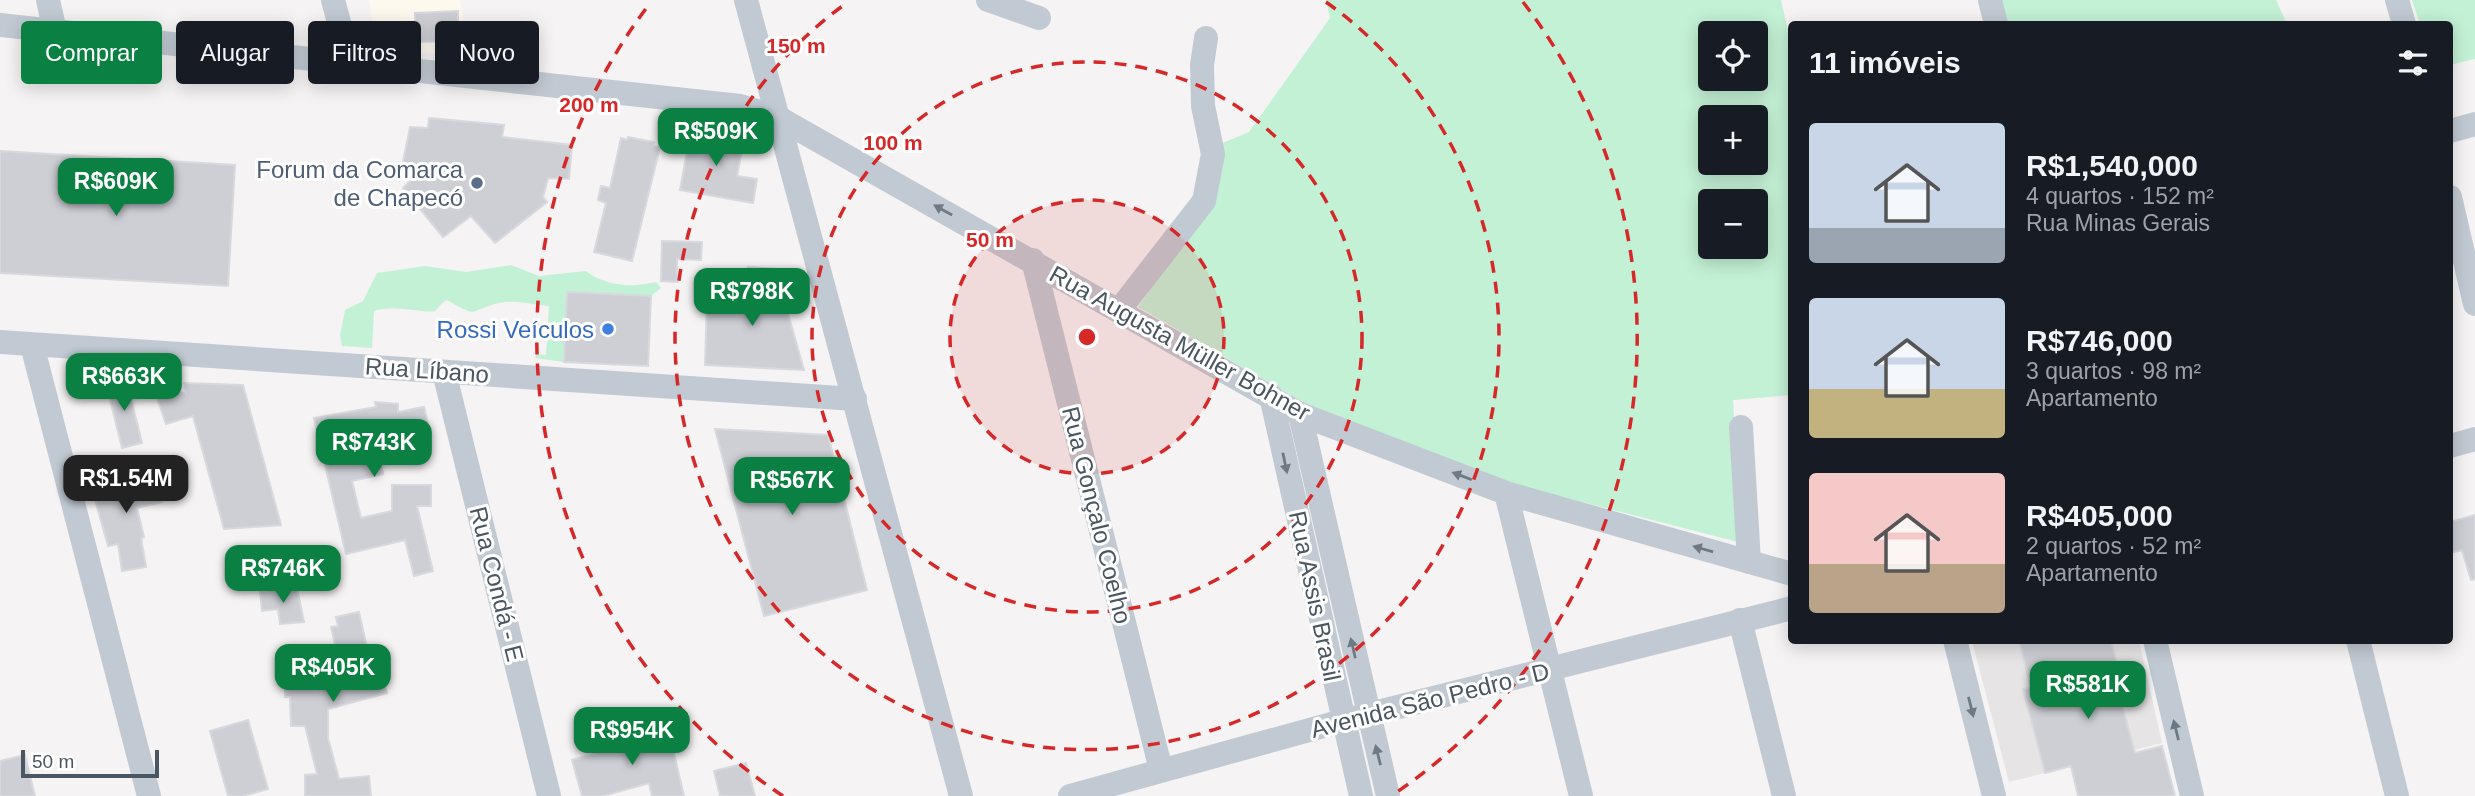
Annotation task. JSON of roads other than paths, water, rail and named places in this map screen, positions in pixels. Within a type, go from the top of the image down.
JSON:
[{"type":"street","points":[[48,0],[53,21]]},
{"type":"street","points":[[333,0],[339,21]]},
{"type":"street","points":[[746,0],[961,796]]},
{"type":"street","points":[[988,0],[1039,18]]},
{"type":"street","points":[[1990,0],[1995,21]]},
{"type":"street","points":[[2398,0],[2403,21]]},
{"type":"street","name":"Rua Augusta Müller Bohner","points":[[0,25],[21,27]]},
{"type":"street","points":[[1119,309],[1204,201],[1213,155],[1203,106],[1202,65],[1206,38]]},
{"type":"street","name":"Rua Augusta Müller Bohner","points":[[162,43],[308,58]]},
{"type":"street","name":"Rua Augusta Müller Bohner","points":[[421,71],[740,106],[778,117],[1300,414],[1506,493],[1788,573]]},
{"type":"street","points":[[2453,130],[2475,124]]},
{"type":"street","points":[[2453,210],[2475,304]]},
{"type":"street","name":"Rua Gonçalo Coelho","points":[[1033,260],[1161,770]]},
{"type":"street","name":"Rua Líbano","points":[[0,342],[855,399]]},
{"type":"street","points":[[32,345],[149,796]]},
{"type":"street","name":"Rua Condá - E","points":[[444,372],[550,796]]},
{"type":"street","name":"Rua Assis Brasil","points":[[1271,396],[1342,722],[1361,796]]},
{"type":"street","name":"Rua Assis Brasil","points":[[1300,414],[1388,796]]},
{"type":"street","points":[[1741,427],[1749,562]]},
{"type":"street","points":[[2453,445],[2475,439]]},
{"type":"street","points":[[1506,493],[1581,796]]},
{"type":"street","name":"Avenida São Pedro - D","points":[[1070,796],[1368,715],[1788,609]]},
{"type":"street","points":[[1740,620],[1784,796]]},
{"type":"street","points":[[1956,644],[1994,796]]},
{"type":"street","points":[[2156,644],[2192,796]]},
{"type":"street","points":[[2359,644],[2397,796]]},
{"type":"place","name":"Forum da Comarca de Chapecó","points":[[477,183]]},
{"type":"place","name":"Rossi Veículos","points":[[608,329]]}]
